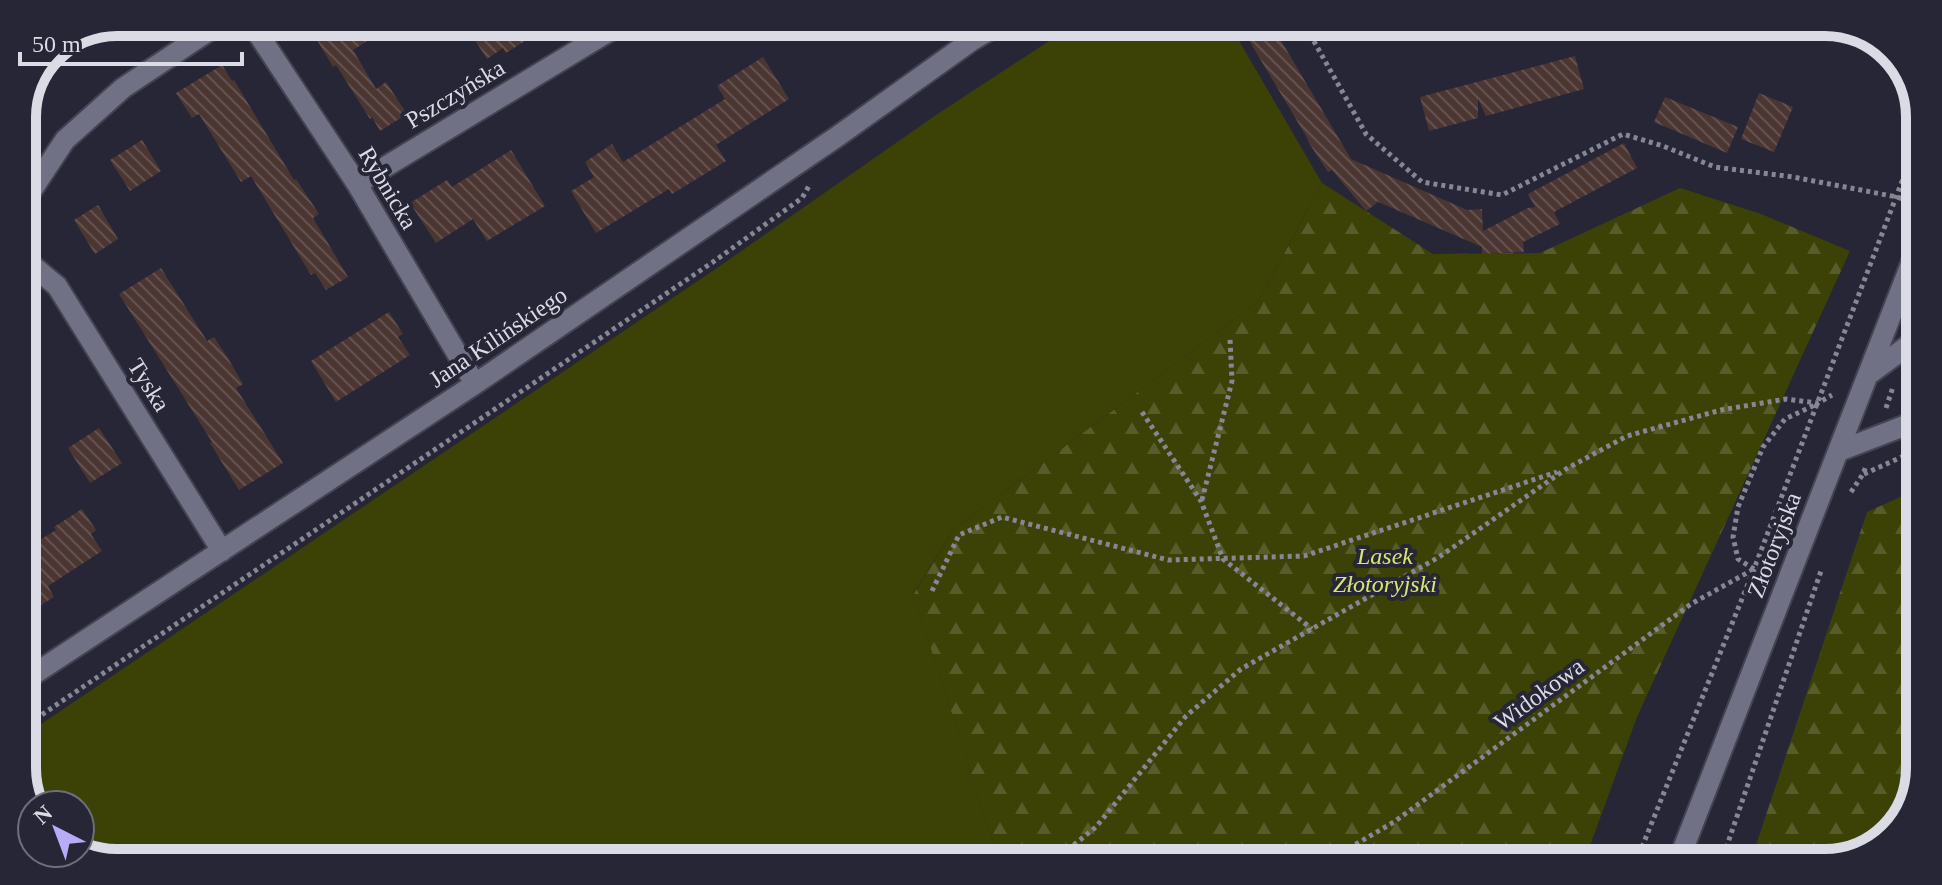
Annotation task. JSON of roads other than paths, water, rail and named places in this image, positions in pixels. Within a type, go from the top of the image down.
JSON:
[{"type":"street","points":[[36,184],[65,140],[123,88],[201,36]]},
{"type":"street","name":"Rybnicka","points":[[260,36],[357,184],[475,384]]},
{"type":"street","name":"Pszczyńska","points":[[357,184],[601,36]]},
{"type":"street","name":"Jana Kilińskiego","points":[[36,673],[475,384],[979,36]]},
{"type":"street","name":"Tyska","points":[[36,269],[57,286],[222,551]]},
{"type":"street","name":"Złotoryjska","points":[[1683,849],[1906,277]]},
{"type":"street","points":[[1868,375],[1906,348]]},
{"type":"street","points":[[1839,451],[1906,425]]},
{"type":"park label","name":"Lasek Złotoryjski","points":[[1385,570]]}]
